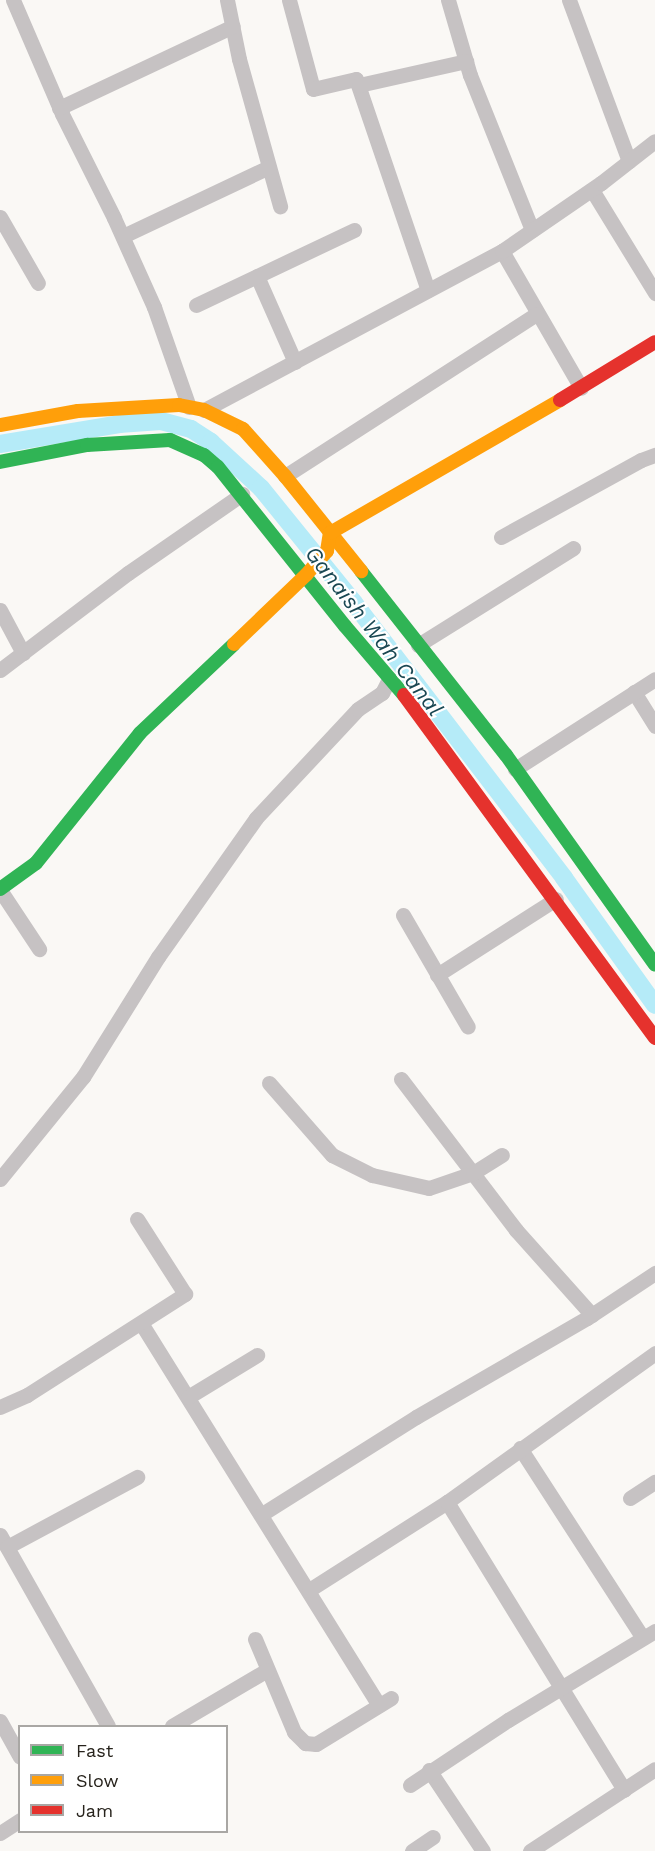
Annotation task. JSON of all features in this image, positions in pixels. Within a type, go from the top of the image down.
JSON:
[{"type":"street","points":[[13,0],[59,108],[123,236],[196,409]]},
{"type":"street","points":[[227,0],[239,59],[280,206]]},
{"type":"street","points":[[289,0],[313,89],[356,79],[359,85],[428,290]]},
{"type":"street","points":[[448,0],[466,61],[532,230]]},
{"type":"street","points":[[569,0],[629,161]]},
{"type":"street","points":[[59,108],[233,26]]},
{"type":"street","points":[[359,85],[466,61]]},
{"type":"street","points":[[196,409],[295,362],[501,251],[592,190],[655,141]]},
{"type":"street","points":[[123,236],[269,167]]},
{"type":"street","points":[[592,190],[652,283]]},
{"type":"street","points":[[0,217],[38,283]]},
{"type":"street","points":[[196,305],[354,230]]},
{"type":"street","points":[[501,251],[581,388]]},
{"type":"street","points":[[257,276],[295,362]]},
{"type":"street","points":[[285,476],[536,314]]},
{"type":"street","points":[[330,533],[581,388],[655,342]]},
{"type":"street","points":[[0,425],[78,411],[151,406],[196,409],[243,429],[285,476],[515,769],[655,965]]},
{"type":"street","points":[[0,462],[87,445],[170,440],[204,455],[242,494],[308,572],[389,679],[414,706],[655,1038]]},
{"type":"street","points":[[501,537],[640,460],[655,455]]},
{"type":"street","points":[[0,670],[128,573],[242,494]]},
{"type":"street","points":[[39,949],[0,890],[36,863],[140,733],[308,572],[327,551],[330,533]]},
{"type":"street","points":[[417,645],[573,548]]},
{"type":"street","points":[[0,610],[23,653]]},
{"type":"street","points":[[0,1179],[83,1077],[158,957],[256,818],[358,709],[382,693],[389,679]]},
{"type":"street","points":[[515,769],[655,679]]},
{"type":"street","points":[[634,692],[655,726]]},
{"type":"street","points":[[437,975],[556,899]]},
{"type":"street","points":[[403,915],[468,1027]]},
{"type":"street","points":[[401,1079],[516,1230],[592,1315]]},
{"type":"street","points":[[269,1083],[332,1155],[372,1175],[429,1188],[473,1173],[502,1155]]},
{"type":"street","points":[[0,1407],[27,1395],[185,1294],[137,1219]]},
{"type":"street","points":[[262,1514],[416,1417],[592,1315],[655,1274]]},
{"type":"street","points":[[141,1323],[309,1590],[385,1701],[316,1744],[305,1743],[294,1732],[255,1640]]},
{"type":"street","points":[[309,1590],[447,1502],[655,1353]]},
{"type":"street","points":[[188,1397],[257,1355]]},
{"type":"street","points":[[410,1785],[429,1770],[649,1634],[520,1448]]},
{"type":"street","points":[[107,1725],[3,1541],[137,1477]]},
{"type":"street","points":[[630,1498],[655,1482]]},
{"type":"street","points":[[447,1502],[624,1790]]},
{"type":"street","points":[[174,1725],[267,1670]]},
{"type":"street","points":[[0,1721],[18,1753]]},
{"type":"street","points":[[530,1851],[655,1769]]},
{"type":"street","points":[[429,1770],[483,1851]]},
{"type":"street","points":[[0,1833],[18,1821]]},
{"type":"street","points":[[412,1851],[433,1837]]},
{"type":"waterway","name":"Ganaish Wah Canal","points":[[0,444],[119,424],[161,421],[191,429],[211,442],[261,488],[354,603],[564,878],[655,1005]]},
{"type":"traffic: fast","points":[[0,462],[87,445],[170,440],[204,455],[218,467],[345,626],[404,695]]},
{"type":"traffic: fast","points":[[361,571],[506,755],[655,965]]},
{"type":"traffic: fast","points":[[0,889],[36,863],[140,733],[234,644]]},
{"type":"traffic: slow","points":[[234,644],[306,575],[327,551],[330,533],[560,400]]},
{"type":"traffic: slow","points":[[0,425],[78,411],[179,405],[204,410],[243,429],[285,476],[361,571]]},
{"type":"traffic: jam","points":[[560,400],[655,342]]},
{"type":"traffic: jam","points":[[404,695],[655,1038]]}]
